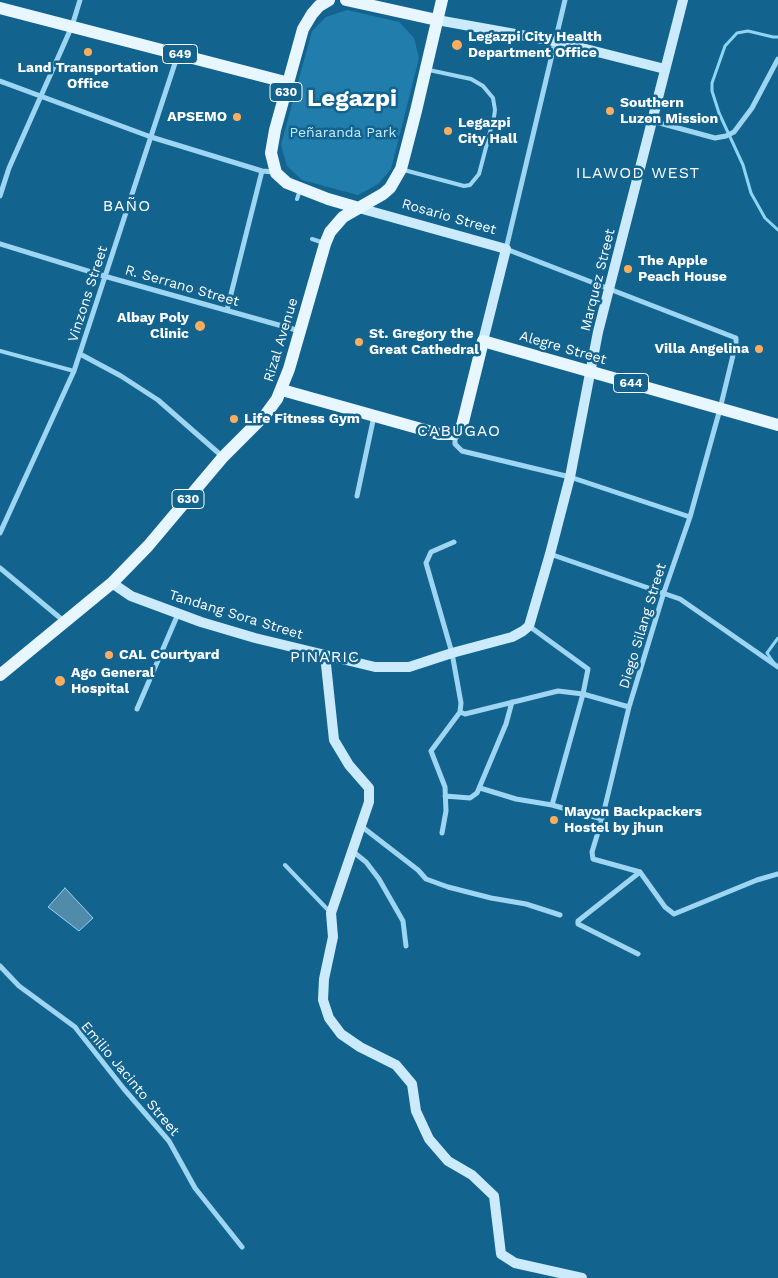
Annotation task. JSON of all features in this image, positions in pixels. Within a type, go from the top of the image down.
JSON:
[{"type":"main road","name":"630","points":[[276,172],[272,142],[303,29],[319,6],[329,0]]},
{"type":"main road","points":[[346,0],[437,20]]},
{"type":"main road","name":"Rizal Avenue","points":[[0,675],[112,583],[148,546],[223,457],[266,414],[277,399],[282,390],[325,244],[337,222],[349,212],[374,201],[390,188],[401,169],[442,0]]},
{"type":"main road","name":"649","points":[[0,8],[289,83]]},
{"type":"main road","name":"Rosario Street","points":[[276,172],[299,193],[359,208]]},
{"type":"main road","points":[[282,390],[439,434],[454,434],[462,426],[483,341]]},
{"type":"main road","name":"Alegre Street","points":[[483,341],[778,425]]},
{"type":"street","points":[[0,196],[9,168],[72,26],[80,0]]},
{"type":"street","points":[[312,14],[314,0]]},
{"type":"street","points":[[483,341],[564,0]]},
{"type":"street","name":"Marquez Street","points":[[529,626],[570,477],[598,332],[683,0]]},
{"type":"street","points":[[437,20],[554,41],[665,69]]},
{"type":"street","name":"Vinzons Street","points":[[0,533],[74,371],[178,54]]},
{"type":"street","points":[[651,121],[707,137],[726,136],[734,132],[752,108],[778,60]]},
{"type":"street","points":[[0,81],[151,137],[262,171],[276,172]]},
{"type":"street","points":[[227,310],[262,171]]},
{"type":"street","name":"Rosario Street","points":[[359,208],[506,249],[736,338]]},
{"type":"street","name":"R. Serrano Street","points":[[0,244],[104,276],[300,331]]},
{"type":"street","name":"Diego Silang Street","points":[[640,872],[600,862],[593,859],[592,852],[630,707],[664,592],[690,517],[720,409],[736,338]]},
{"type":"street","points":[[80,354],[121,376],[158,400],[223,457]]},
{"type":"street","points":[[357,496],[374,415]]},
{"type":"street","points":[[454,434],[456,444],[462,451],[570,477],[690,517]]},
{"type":"street","points":[[442,833],[446,810],[445,787],[431,751],[460,712],[461,703],[452,653],[426,563],[431,552],[454,542]]},
{"type":"street","points":[[550,554],[680,598],[778,666]]},
{"type":"street","points":[[0,568],[67,621]]},
{"type":"street","name":"Tandang Sora Street","points":[[112,583],[131,596],[255,638],[375,667],[409,667],[512,637],[529,626]]},
{"type":"street","points":[[137,709],[178,613]]},
{"type":"street","points":[[529,626],[588,668],[583,694],[552,805]]},
{"type":"street","points":[[325,655],[334,740],[341,754],[369,788],[369,802],[331,913],[333,937],[324,979],[323,1000],[329,1018],[341,1034],[360,1047],[396,1066],[412,1084],[416,1111],[429,1139],[448,1161],[472,1175],[494,1196],[501,1254],[515,1263],[582,1278]]},
{"type":"street","points":[[460,712],[465,714],[541,696],[558,690],[583,694],[630,707]]},
{"type":"street","points":[[445,796],[470,798],[480,788],[506,724],[512,702]]},
{"type":"street","points":[[480,788],[516,799],[552,805],[602,819]]},
{"type":"street","points":[[360,826],[418,870],[426,879],[448,887],[491,898],[526,904],[560,915]]},
{"type":"street","points":[[351,850],[366,862],[379,878],[403,921],[406,946]]},
{"type":"street","points":[[638,954],[578,924],[578,921],[640,872],[665,907],[674,914],[757,880],[778,874]]},
{"type":"street","name":"Emilio Jacinto Street","points":[[0,966],[19,986],[75,1027],[124,1089],[169,1141],[195,1188],[242,1247]]},
{"type":"lane","points":[[401,169],[464,186],[470,185],[480,174],[494,117],[493,98],[484,86],[471,79],[426,69]]},
{"type":"lane","points":[[312,239],[325,244]]},
{"type":"lane","points":[[0,351],[74,371]]},
{"type":"lane","points":[[285,865],[331,913]]},
{"type":"green space","name":"Peñaranda Park","points":[[347,10],[399,22],[414,38],[419,58],[391,169],[378,184],[358,195],[302,180],[287,166],[281,145],[312,31],[326,17]]},
{"type":"shaded area","points":[[65,888],[93,918],[79,931],[48,907]]},
{"type":"waterway","points":[[778,37],[748,31],[737,33],[725,46],[712,83],[712,91],[719,113],[743,165],[751,193],[765,218],[778,230]]},
{"type":"waterway","points":[[774,663],[767,653],[778,638]]},
{"type":"place","name":"Legazpi City Health Department Office","points":[[457,45]]},
{"type":"place","name":"Land Transportation Office","points":[[88,52]]},
{"type":"place","name":"Southern Luzon Mission","points":[[610,111]]},
{"type":"place","name":"APSEMO","points":[[237,117]]},
{"type":"place","name":"Legazpi City Hall","points":[[448,131]]},
{"type":"place","name":"The Apple Peach House","points":[[628,269]]},
{"type":"place","name":"Albay Poly Clinic","points":[[200,326]]},
{"type":"place","name":"St. Gregory the Great Cathedral","points":[[359,342]]},
{"type":"place","name":"Villa Angelina","points":[[759,349]]},
{"type":"place","name":"Life Fitness Gym","points":[[234,419]]},
{"type":"place","name":"CAL Courtyard","points":[[109,655]]},
{"type":"place","name":"Ago General Hospital","points":[[60,681]]},
{"type":"place","name":"Mayon Backpackers Hostel by jhun","points":[[554,820]]},
{"type":"district","name":"Legazpi","points":[[352,99]]},
{"type":"district","name":"ILAWOD WEST","points":[[638,173]]},
{"type":"district","name":"BAÑO","points":[[127,206]]},
{"type":"district","name":"CABUGAO","points":[[459,431]]},
{"type":"district","name":"PINARIC","points":[[325,657]]}]
